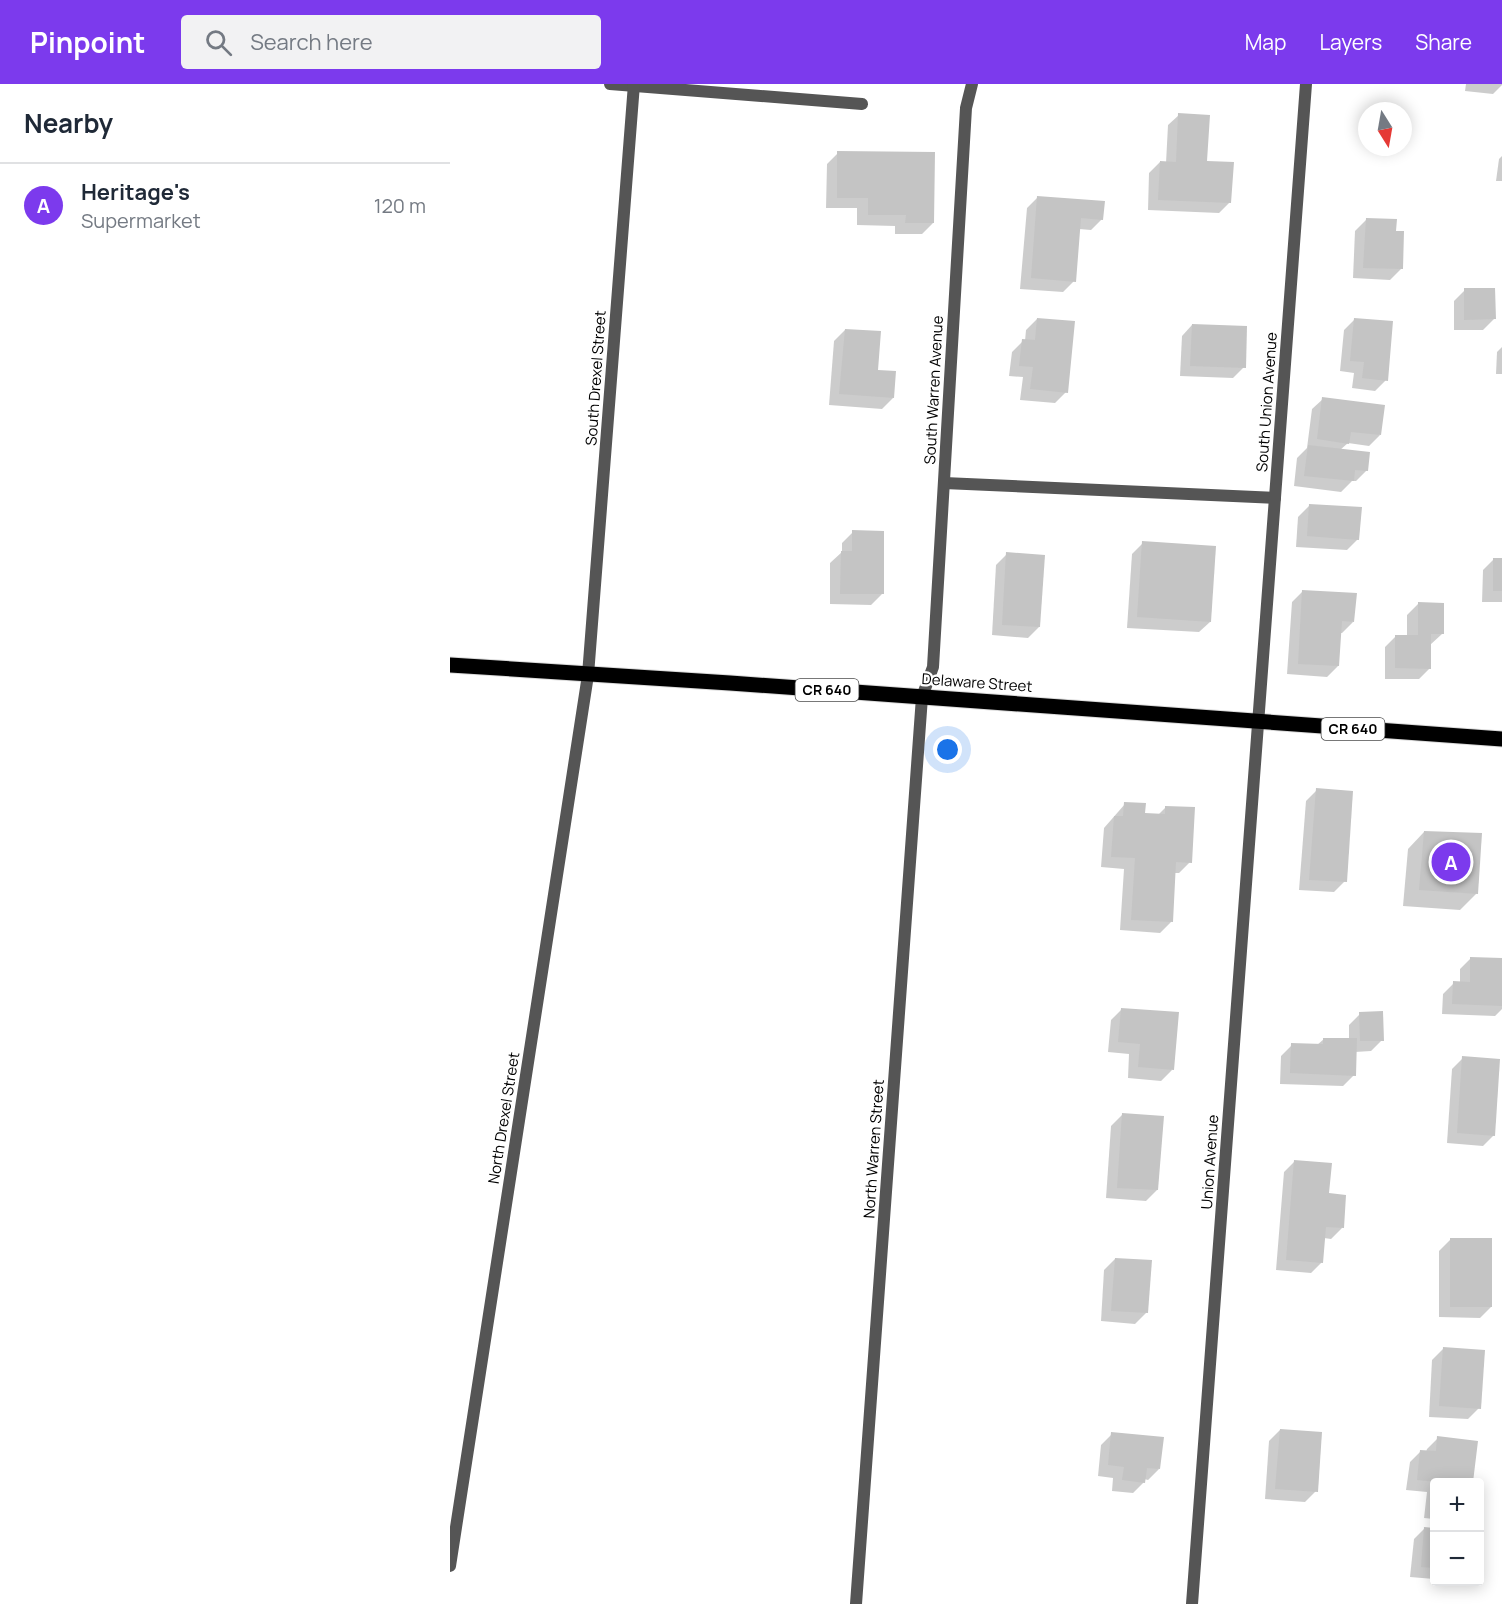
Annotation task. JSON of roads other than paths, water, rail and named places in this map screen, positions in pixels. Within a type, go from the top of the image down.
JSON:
[{"type":"main road","name":"Delaware Street","points":[[450,665],[1502,739]]},
{"type":"street","points":[[610,84],[862,104]]},
{"type":"street","name":"South Warren Avenue","points":[[922,697],[933,667],[966,108],[972,84]]},
{"type":"street","name":"South Union Avenue","points":[[1258,722],[1306,84]]},
{"type":"street","name":"South Drexel Street","points":[[588,675],[634,85]]},
{"type":"street","points":[[944,483],[1275,498]]},
{"type":"street","name":"North Drexel Street","points":[[450,1566],[588,675]]},
{"type":"street","name":"North Warren Street","points":[[856,1604],[922,697]]},
{"type":"street","name":"Union Avenue","points":[[1192,1604],[1258,722]]},
{"type":"place","name":"Heritage's","points":[[1451,862]]}]
